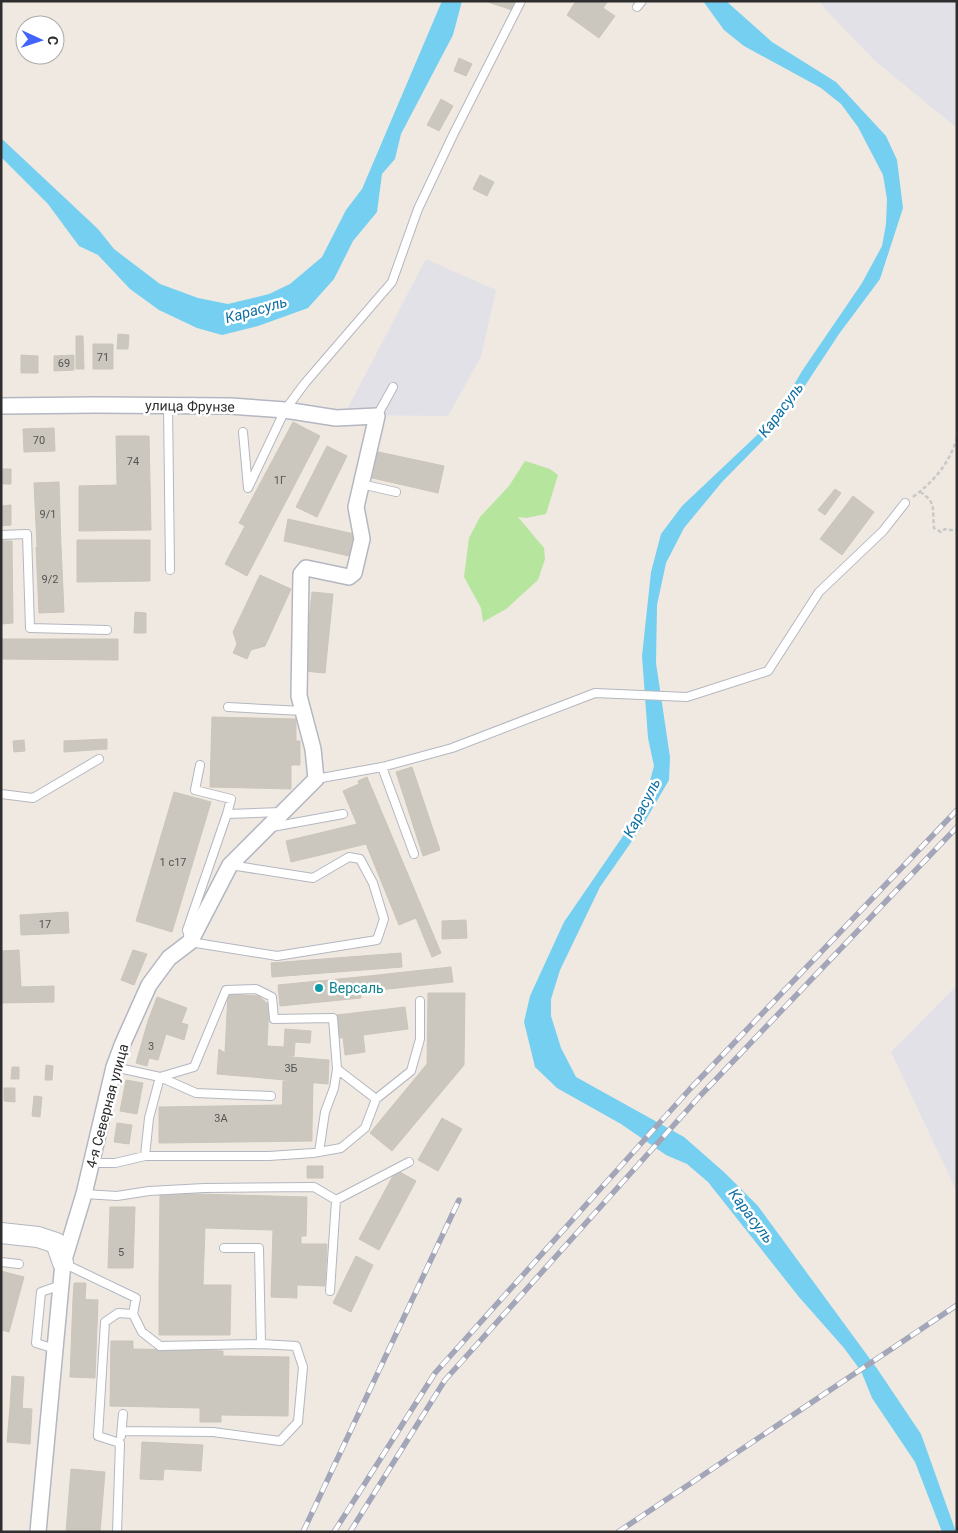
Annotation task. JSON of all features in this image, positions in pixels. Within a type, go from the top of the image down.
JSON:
[{"type":"street","name":"улица Фрунзе","points":[[1,406],[168,406],[285,410],[336,418],[377,416]]},
{"type":"street","points":[[316,780],[313,749],[299,696],[300,574],[306,568],[349,577],[354,573],[362,539],[356,506],[377,416]]},
{"type":"street","name":"4-я Северная улица","points":[[64,1238],[84,1194],[114,1068],[149,985],[169,958],[190,942],[230,865],[316,780]]},
{"type":"street","points":[[1,1233],[64,1238],[38,1532]]},
{"type":"lane","points":[[243,432],[248,488],[285,410],[305,383],[392,282],[418,209],[521,1]]},
{"type":"lane","points":[[377,416],[393,387]]},
{"type":"lane","points":[[168,406],[170,570]]},
{"type":"lane","points":[[361,484],[396,492]]},
{"type":"lane","points":[[316,780],[382,767],[452,748],[595,693],[687,697],[768,671],[819,592],[883,531],[905,503]]},
{"type":"lane","points":[[1,535],[27,534],[30,628],[107,630]]},
{"type":"lane","points":[[228,707],[303,711]]},
{"type":"lane","points":[[1,794],[33,798],[98,759]]},
{"type":"lane","points":[[200,765],[195,790],[231,799],[228,814],[187,930],[190,942],[278,956],[377,940],[382,930],[384,920],[373,884],[360,859],[350,857],[313,878],[230,865]]},
{"type":"lane","points":[[382,767],[414,854]]},
{"type":"lane","points":[[228,814],[283,812]]},
{"type":"lane","points":[[268,827],[343,814]]},
{"type":"lane","points":[[160,1077],[194,1067],[226,990],[256,989],[272,997],[274,1019],[333,1018],[336,1069],[334,1088],[325,1112],[319,1152]]},
{"type":"lane","points":[[90,1163],[115,1163],[145,1156],[269,1156],[319,1152],[341,1148],[365,1128],[376,1099],[412,1071],[420,1039],[420,1001]]},
{"type":"lane","points":[[114,1068],[160,1077],[196,1093],[271,1096]]},
{"type":"lane","points":[[336,1069],[376,1099]]},
{"type":"lane","points":[[145,1156],[149,1118],[160,1077]]},
{"type":"lane","points":[[336,1200],[409,1162]]},
{"type":"lane","points":[[84,1194],[117,1196],[149,1191],[204,1188],[314,1187],[336,1200]]},
{"type":"lane","points":[[330,1291],[336,1200]]},
{"type":"lane","points":[[224,1248],[259,1248],[261,1344]]},
{"type":"lane","points":[[1,1262],[19,1264]]},
{"type":"lane","points":[[63,1263],[136,1298],[133,1314],[142,1332],[160,1346],[261,1344],[296,1346],[303,1367],[298,1422],[280,1441],[213,1432],[122,1431]]},
{"type":"lane","points":[[120,1443],[98,1436],[106,1322],[118,1313],[133,1314]]},
{"type":"lane","points":[[117,1532],[120,1443],[124,1414]]},
{"type":"path","points":[[957,438],[948,460],[938,476],[920,492],[929,497],[933,503],[934,528],[940,532],[945,529],[957,531]]},
{"type":"shaded area","points":[[820,1],[957,1],[957,128],[875,61],[824,8]]},
{"type":"shaded area","points":[[426,259],[496,290],[481,357],[448,416],[344,415]]},
{"type":"shaded area","points":[[957,985],[957,1192],[891,1052]]},
{"type":"green space","points":[[525,461],[550,469],[558,475],[546,514],[526,518],[518,517],[544,548],[545,559],[538,580],[506,609],[483,622],[481,608],[464,577],[469,538],[480,517],[509,486]]},
{"type":"water","name":"Карасуль","points":[[442,1],[462,1],[453,35],[401,134],[395,159],[382,174],[377,212],[353,241],[334,279],[308,308],[258,326],[222,335],[197,328],[159,310],[130,289],[98,255],[79,246],[48,204],[1,157],[1,138],[98,229],[114,249],[160,284],[198,298],[228,304],[269,294],[290,284],[322,257],[346,210],[362,189]]},
{"type":"water","name":"Карасуль","points":[[703,1],[726,1],[772,42],[836,82],[886,136],[897,160],[903,208],[880,279],[839,334],[781,422],[722,482],[684,528],[666,563],[657,605],[656,663],[670,757],[669,780],[641,828],[600,887],[560,970],[551,999],[551,1016],[561,1048],[576,1077],[684,1137],[725,1173],[758,1206],[878,1370],[921,1434],[956,1532],[942,1532],[915,1462],[872,1398],[861,1371],[844,1348],[799,1297],[708,1182],[687,1164],[666,1155],[621,1124],[557,1088],[535,1067],[524,1022],[530,996],[564,922],[634,820],[648,788],[654,766],[648,738],[642,656],[651,572],[661,534],[682,506],[774,419],[802,371],[862,283],[882,246],[886,224],[887,199],[883,175],[858,127],[841,104],[821,88],[744,46],[724,30]]},
{"type":"building","points":[[485,1],[515,1],[512,10]]},
{"type":"building","points":[[576,1],[608,1],[603,8],[615,16],[599,38],[567,15]]},
{"type":"building","points":[[459,58],[472,64],[466,76],[454,71]]},
{"type":"building","points":[[441,99],[453,106],[439,131],[427,125]]},
{"type":"building","points":[[480,175],[494,182],[487,196],[473,189]]},
{"type":"building","points":[[118,334],[129,335],[128,349],[117,349]]},
{"type":"building","points":[[76,336],[83,336],[84,369],[76,369]]},
{"type":"building","points":[[93,344],[113,344],[113,369],[93,369]]},
{"type":"building","points":[[21,355],[38,356],[38,373],[21,373]]},
{"type":"building","points":[[74,355],[74,370],[54,371],[54,356]]},
{"type":"building","points":[[293,422],[320,436],[247,576],[225,564],[245,526],[239,523]]},
{"type":"building","points":[[54,428],[55,451],[24,452],[23,429]]},
{"type":"building","points":[[116,436],[149,436],[151,530],[79,531],[79,486],[117,485]]},
{"type":"building","points":[[327,446],[347,456],[317,517],[296,507]]},
{"type":"building","points":[[374,451],[444,466],[438,493],[368,477]]},
{"type":"building","points":[[1,469],[11,469],[11,484],[1,484]]},
{"type":"building","points":[[59,482],[61,546],[37,546],[34,483]]},
{"type":"building","points":[[835,489],[841,493],[825,515],[818,510]]},
{"type":"building","points":[[853,496],[874,512],[842,555],[820,539]]},
{"type":"building","points":[[11,505],[11,525],[1,526],[1,506]]},
{"type":"building","points":[[288,519],[354,534],[349,556],[284,541]]},
{"type":"building","points":[[77,540],[150,540],[150,581],[77,582]]},
{"type":"building","points":[[1,541],[12,541],[13,623],[1,624]]},
{"type":"building","points":[[61,546],[64,612],[39,613],[36,547]]},
{"type":"building","points":[[260,575],[291,589],[265,646],[251,650],[247,659],[233,653],[237,644],[233,632]]},
{"type":"building","points":[[312,592],[333,594],[325,673],[304,671]]},
{"type":"building","points":[[135,612],[146,613],[146,633],[134,633]]},
{"type":"building","points":[[1,639],[118,639],[118,660],[1,659]]},
{"type":"building","points":[[212,717],[296,719],[296,741],[300,741],[300,765],[291,765],[291,789],[210,787]]},
{"type":"building","points":[[107,739],[107,749],[64,752],[64,741]]},
{"type":"building","points":[[24,740],[25,751],[14,752],[13,741]]},
{"type":"building","points":[[412,767],[440,850],[423,856],[396,772]]},
{"type":"building","points":[[367,777],[441,953],[432,957],[416,918],[399,925],[366,844],[291,862],[286,841],[357,824],[343,791],[359,784],[358,781]]},
{"type":"building","points":[[174,792],[211,802],[172,932],[136,921]]},
{"type":"building","points":[[68,912],[69,933],[21,935],[20,915]]},
{"type":"building","points":[[466,920],[467,938],[442,939],[442,921]]},
{"type":"building","points":[[19,950],[21,987],[54,986],[54,1002],[1,1003],[1,951]]},
{"type":"building","points":[[133,950],[147,954],[134,985],[121,980]]},
{"type":"building","points":[[401,953],[402,967],[272,977],[271,963]]},
{"type":"building","points":[[451,967],[453,982],[360,992],[359,977]]},
{"type":"building","name":"Версаль","points":[[359,977],[361,998],[280,1006],[278,985]]},
{"type":"building","points":[[428,993],[465,993],[464,1065],[392,1151],[370,1133],[427,1064]]},
{"type":"building","points":[[228,994],[259,996],[269,1005],[267,1046],[284,1047],[285,1029],[311,1031],[310,1043],[295,1042],[294,1056],[225,1053]]},
{"type":"building","points":[[157,997],[187,1008],[180,1026],[168,1027],[148,1021]]},
{"type":"building","points":[[405,1007],[408,1029],[340,1038],[337,1015]]},
{"type":"building","points":[[148,1021],[168,1027],[158,1060],[149,1058],[147,1066],[136,1063]]},
{"type":"building","points":[[182,1023],[188,1025],[184,1040],[166,1034],[168,1027],[180,1026]]},
{"type":"building","points":[[363,1034],[365,1052],[345,1055],[343,1037]]},
{"type":"building","points":[[219,1049],[225,1053],[254,1054],[252,1077],[217,1074]]},
{"type":"building","points":[[254,1054],[329,1060],[328,1084],[252,1077]]},
{"type":"building","points":[[46,1065],[53,1066],[52,1080],[45,1080]]},
{"type":"building","points":[[12,1067],[19,1067],[19,1079],[11,1079]]},
{"type":"building","points":[[126,1080],[143,1083],[137,1114],[120,1111]]},
{"type":"building","points":[[283,1081],[313,1082],[312,1129],[282,1129]]},
{"type":"building","points":[[4,1088],[15,1088],[15,1102],[4,1101]]},
{"type":"building","points":[[34,1096],[42,1097],[40,1117],[32,1116]]},
{"type":"building","points":[[283,1105],[282,1129],[312,1129],[312,1141],[159,1143],[159,1107]]},
{"type":"building","points":[[442,1118],[462,1129],[438,1171],[418,1160]]},
{"type":"building","points":[[117,1123],[132,1125],[129,1144],[114,1142]]},
{"type":"building","points":[[307,1166],[323,1166],[323,1178],[307,1178]]},
{"type":"building","points":[[396,1170],[416,1181],[379,1250],[359,1239]]},
{"type":"building","points":[[160,1193],[307,1197],[306,1236],[301,1236],[301,1244],[327,1244],[325,1286],[297,1285],[297,1298],[271,1297],[273,1230],[205,1228],[203,1285],[159,1285]]},
{"type":"building","points":[[110,1207],[135,1207],[133,1268],[108,1268]]},
{"type":"building","points":[[356,1256],[373,1265],[351,1312],[333,1303]]},
{"type":"building","points":[[1,1271],[24,1277],[9,1332],[1,1330]]},
{"type":"building","points":[[74,1283],[86,1283],[85,1299],[73,1299]]},
{"type":"building","points":[[159,1285],[231,1285],[230,1335],[159,1335]]},
{"type":"building","points":[[73,1299],[98,1300],[95,1378],[70,1377]]},
{"type":"building","points":[[111,1341],[133,1341],[133,1349],[223,1351],[223,1356],[289,1357],[288,1416],[221,1415],[221,1422],[200,1422],[200,1408],[110,1406]]},
{"type":"building","points":[[12,1376],[24,1377],[22,1409],[10,1407]]},
{"type":"building","points":[[10,1407],[32,1409],[30,1444],[7,1442]]},
{"type":"building","points":[[142,1442],[203,1445],[201,1471],[164,1469],[163,1480],[140,1479]]},
{"type":"building","points":[[71,1469],[105,1472],[100,1532],[66,1532]]},
{"type":"railway","points":[[334,1532],[435,1373],[690,1089],[957,810]]},
{"type":"railway","points":[[350,1532],[445,1380],[699,1097],[957,827]]},
{"type":"railway","points":[[303,1532],[459,1200]]},
{"type":"railway","points":[[618,1532],[957,1305]]},
{"type":"place","name":"Версаль","points":[[319,988]]}]
